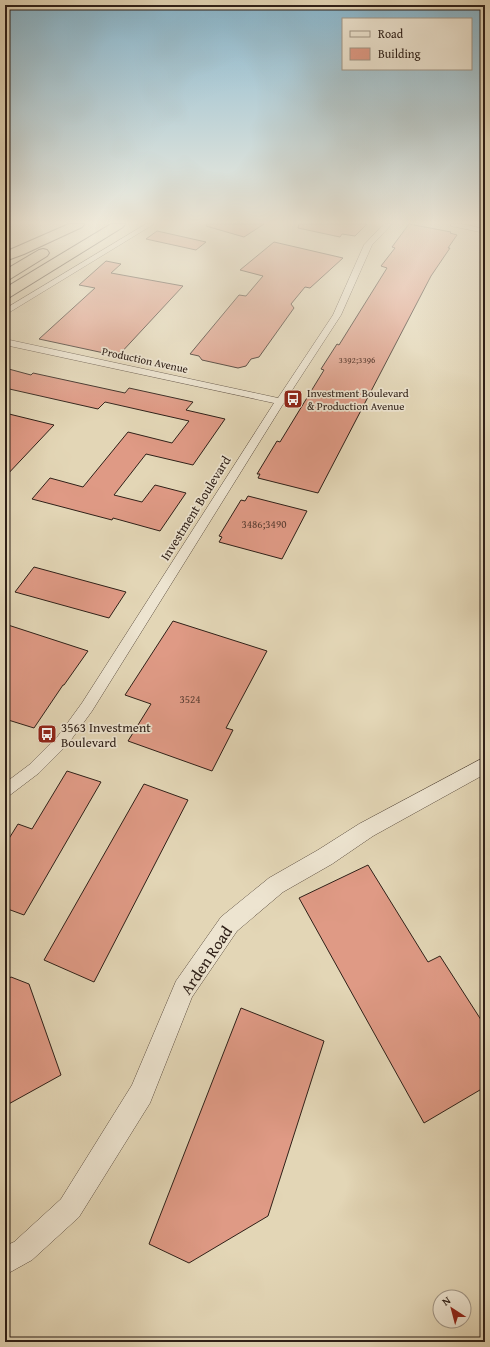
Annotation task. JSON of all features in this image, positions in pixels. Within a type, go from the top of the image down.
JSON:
[{"type":"highway","points":[[5,294],[17,287]]},
{"type":"street","points":[[5,313],[48,287]]},
{"type":"street","name":"Investment Boulevard","points":[[5,792],[34,769],[63,740],[83,713],[280,401],[337,315],[349,287]]},
{"type":"street","name":"Production Avenue","points":[[5,342],[280,401]]},
{"type":"street","name":"Arden Road","points":[[5,1261],[23,1251],[70,1208],[141,1094],[184,989],[229,924],[276,885],[325,857],[366,830],[485,765]]},
{"type":"building","points":[[89,287],[182,287],[118,356],[39,339],[95,288]]},
{"type":"building","points":[[254,287],[311,287],[305,287],[291,304],[294,308],[259,357],[251,359],[246,366],[238,368],[202,360],[199,356],[190,354],[239,295],[246,296]]},
{"type":"building","points":[[375,287],[425,287],[318,493],[258,478],[260,474],[257,474],[277,441],[280,442],[324,370],[321,369],[337,344],[339,345]]},
{"type":"building","points":[[5,368],[31,375],[33,373],[125,393],[129,388],[193,402],[186,410],[225,419],[193,465],[146,454],[114,495],[142,502],[155,485],[186,493],[160,531],[113,518],[112,520],[32,499],[50,478],[83,487],[128,432],[172,443],[189,421],[105,402],[98,409],[5,388]]},
{"type":"building","points":[[5,413],[54,425],[5,477]]},
{"type":"building","points":[[248,496],[307,511],[282,559],[219,542],[222,537],[219,536],[241,500],[245,501]]},
{"type":"building","points":[[34,567],[126,592],[109,618],[15,592]]},
{"type":"building","points":[[173,621],[267,651],[226,728],[233,730],[212,771],[128,741],[151,704],[125,695]]},
{"type":"building","points":[[5,624],[88,651],[34,728],[5,719]]},
{"type":"building","points":[[67,771],[101,782],[24,915],[5,908],[5,845],[18,824],[32,829]]},
{"type":"building","points":[[144,784],[188,800],[94,982],[44,960]]},
{"type":"building","points":[[368,865],[428,962],[440,956],[485,1026],[485,1087],[424,1123],[299,898]]},
{"type":"building","points":[[11,977],[29,984],[61,1075],[5,1106],[5,981]]},
{"type":"building","points":[[241,1008],[324,1041],[268,1216],[189,1263],[149,1244]]},
{"type":"place","name":"Investment Boulevard & Production Avenue","points":[[293,399]]},
{"type":"place","name":"3563 Investment Boulevard","points":[[47,734]]}]
